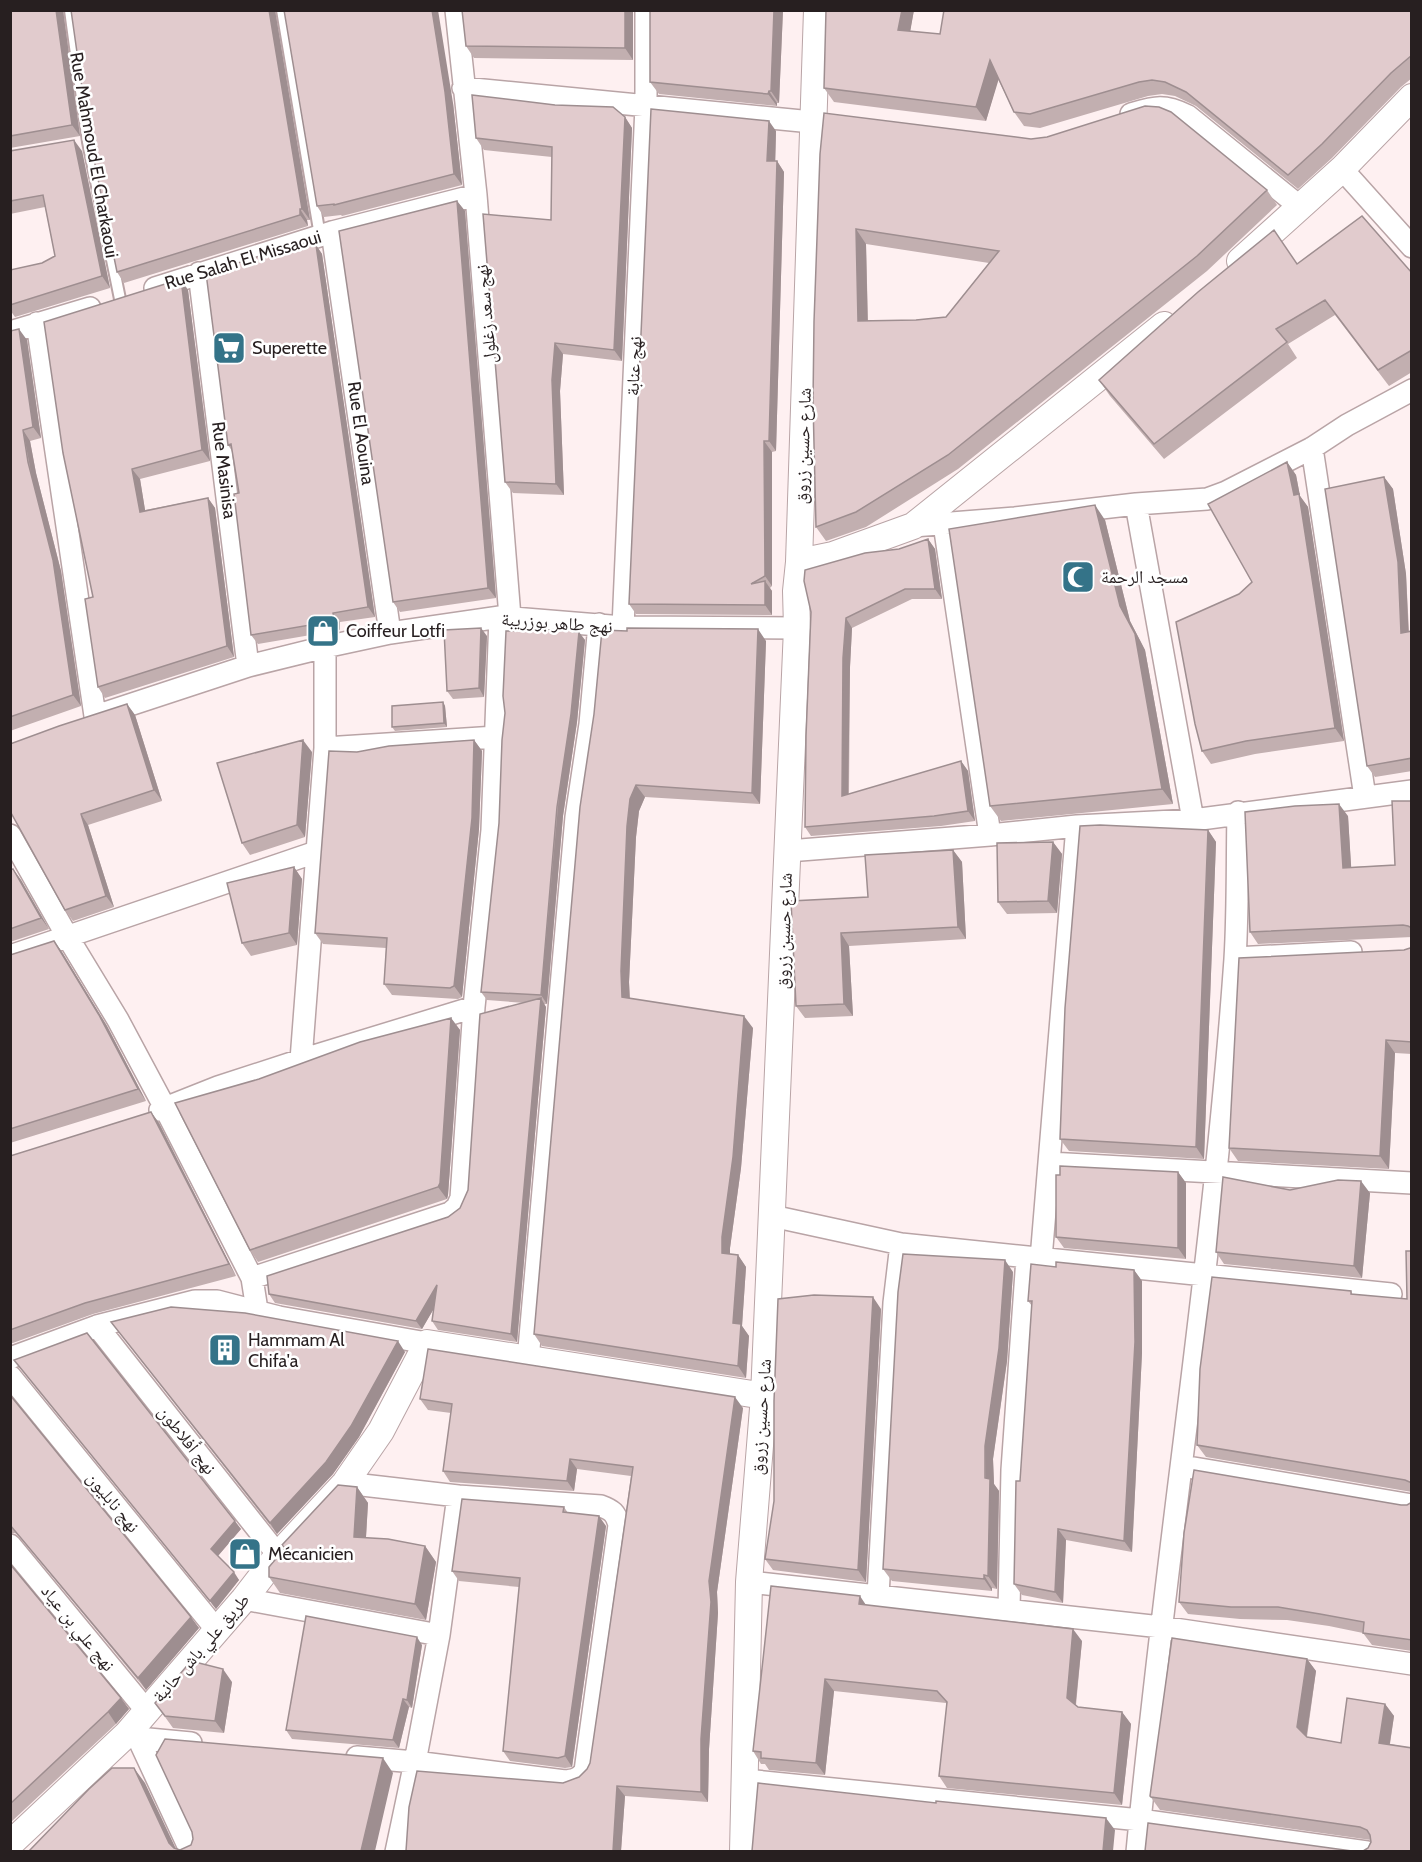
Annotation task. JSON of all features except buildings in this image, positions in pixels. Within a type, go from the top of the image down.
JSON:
[{"type":"street","name":"نهج سعد زغلول","points":[[252,1278],[450,1213],[457,1207],[462,1190],[474,1006],[492,830],[505,617],[476,195],[456,10]]},
{"type":"street","name":"نهج عنابة","points":[[623,627],[646,106],[646,10]]},
{"type":"street","name":"شارع حسين زروق","points":[[743,1851],[749,1582],[764,1396],[788,851],[796,591],[800,562],[820,116],[817,10]]},
{"type":"street","points":[[463,88],[646,106],[820,116]]},
{"type":"street","points":[[1226,274],[1342,169],[1412,97]]},
{"type":"street","points":[[1108,122],[1160,106],[1173,109],[1203,126],[1299,206]]},
{"type":"street","points":[[1342,169],[1412,247]]},
{"type":"street","name":"Rue Salah El Missaoui","points":[[10,332],[326,234],[476,195]]},
{"type":"street","name":"Rue El Aouina","points":[[326,234],[390,633]]},
{"type":"street","name":"Rue Masinisa","points":[[199,273],[248,666]]},
{"type":"street","points":[[913,526],[1181,311]]},
{"type":"street","points":[[37,323],[95,716]]},
{"type":"street","points":[[800,562],[832,555],[913,526],[1207,499],[1226,492],[1312,448],[1347,425],[1412,390]]},
{"type":"street","points":[[1312,448],[1365,797]]},
{"type":"street","points":[[1136,504],[1193,819]]},
{"type":"street","points":[[944,524],[990,835]]},
{"type":"street","name":"نهج طاهر بوزريبة","points":[[74,722],[248,666],[325,647],[390,633],[505,617],[623,627],[796,628]]},
{"type":"street","points":[[528,1360],[576,818],[590,724],[599,624]]},
{"type":"street","points":[[301,1060],[324,748],[325,647]]},
{"type":"street","points":[[324,748],[496,737]]},
{"type":"street","points":[[788,851],[1077,826],[1193,819],[1412,791]]},
{"type":"street","points":[[1137,1851],[1161,1627],[1217,1173],[1235,958],[1238,812]]},
{"type":"street","points":[[1009,1610],[1012,1470],[1034,1259],[1048,1162],[1077,826]]},
{"type":"street","points":[[10,835],[66,936],[118,1020],[165,1108],[252,1278],[257,1310]]},
{"type":"street","points":[[10,956],[316,852]]},
{"type":"street","points":[[1235,958],[1376,951]]},
{"type":"street","points":[[143,1115],[218,1087],[474,1006]]},
{"type":"street","points":[[1048,1162],[1412,1183]]},
{"type":"street","points":[[772,1216],[901,1244],[1391,1294]]},
{"type":"street","points":[[878,1596],[894,1294],[901,1244]]},
{"type":"street","points":[[10,1358],[97,1326],[195,1301],[217,1301],[279,1317],[427,1343],[764,1396]]},
{"type":"street","name":"نهج أفلاطون","points":[[97,1326],[278,1555]]},
{"type":"street","name":"طريق علي باش حانبة","points":[[10,1844],[132,1736],[146,1710],[244,1599],[278,1555],[345,1483],[381,1431],[427,1343]]},
{"type":"street","name":"نهج نابليون","points":[[10,1376],[216,1629]]},
{"type":"street","points":[[1182,1466],[1412,1505]]},
{"type":"street","points":[[334,1755],[415,1762],[565,1781],[581,1777],[585,1771],[619,1525],[617,1516],[612,1510],[601,1506],[458,1496],[345,1483]]},
{"type":"street","points":[[396,1851],[438,1635],[458,1496]]},
{"type":"street","name":"نهج علي بن عياد","points":[[10,1545],[146,1710]]},
{"type":"street","points":[[749,1582],[1161,1627],[1412,1664]]},
{"type":"street","points":[[244,1599],[438,1635]]},
{"type":"street","points":[[132,1736],[207,1744]]},
{"type":"street","points":[[132,1736],[191,1851]]},
{"type":"street","points":[[745,1780],[1140,1820],[1367,1851]]},
{"type":"lane","name":"Rue Mahmoud El Charkaoui","points":[[70,10],[82,143],[120,299]]},
{"type":"lane","points":[[282,10],[326,234]]},
{"type":"place","name":"Superette","points":[[229,348]]},
{"type":"place","name":"مسجد الرحمة","points":[[1078,577]]},
{"type":"place","name":"Coiffeur Lotfi","points":[[323,631]]},
{"type":"place","name":"Hammam Al Chifa'a","points":[[225,1350]]},
{"type":"place","name":"Mécanicien","points":[[245,1554]]}]
